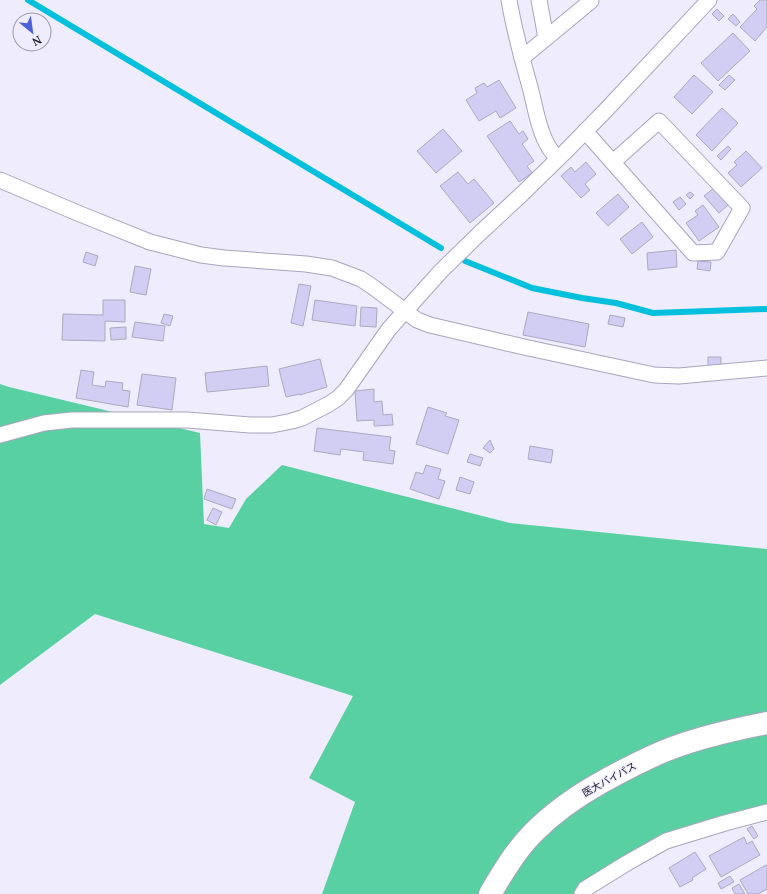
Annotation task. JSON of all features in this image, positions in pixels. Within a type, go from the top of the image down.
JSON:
[{"type":"main road","name":"医大バイパス","points":[[490,894],[503,872],[533,833],[548,818],[573,800],[629,767],[662,752],[731,730],[767,723]]},
{"type":"street","points":[[509,0],[522,58],[543,135],[557,159]]},
{"type":"street","points":[[539,0],[546,38]]},
{"type":"street","points":[[0,435],[44,424],[72,420],[187,420],[261,426],[272,425],[302,418],[329,404],[338,398],[352,383],[389,329],[441,271],[522,194],[585,131],[709,0]]},
{"type":"street","points":[[522,58],[591,1]]},
{"type":"street","points":[[585,131],[693,253],[716,252],[742,208],[659,121],[613,162]]},
{"type":"street","points":[[0,180],[150,242],[201,255],[306,264],[332,268],[354,276],[373,287],[417,320],[430,325],[654,375],[679,376],[767,368]]},
{"type":"street","points":[[582,894],[585,889],[666,841],[724,823],[767,812]]},
{"type":"green space","points":[[0,384],[200,433],[204,524],[229,528],[246,499],[282,465],[510,523],[767,549],[767,811],[663,838],[578,894],[322,894],[355,802],[309,778],[353,696],[95,614],[0,685]]},
{"type":"building","points":[[760,0],[767,0],[767,27],[755,41],[740,27],[757,9],[754,6]]},
{"type":"building","points":[[717,9],[724,16],[719,21],[712,14]]},
{"type":"building","points":[[733,14],[740,22],[736,26],[728,19]]},
{"type":"building","points":[[733,33],[750,51],[718,81],[701,63]]},
{"type":"building","points":[[694,75],[713,92],[692,114],[674,97]]},
{"type":"building","points":[[729,75],[735,80],[725,90],[719,85]]},
{"type":"building","points":[[499,80],[516,108],[500,118],[496,111],[479,121],[466,100],[477,93],[475,88],[484,83],[487,87]]},
{"type":"building","points":[[722,108],[738,123],[712,151],[696,135]]},
{"type":"building","points":[[510,121],[519,134],[523,131],[528,139],[522,144],[534,161],[527,166],[532,173],[519,182],[487,136]]},
{"type":"building","points":[[443,129],[462,151],[436,173],[417,151]]},
{"type":"building","points":[[728,146],[731,149],[721,160],[717,156]]},
{"type":"building","points":[[746,151],[762,168],[741,187],[728,173],[737,165],[734,162]]},
{"type":"building","points":[[586,162],[596,174],[585,184],[590,190],[581,198],[561,176],[571,167],[575,172]]},
{"type":"building","points":[[458,172],[468,184],[474,179],[494,203],[470,223],[440,186]]},
{"type":"building","points":[[714,188],[728,205],[719,213],[704,196]]},
{"type":"building","points":[[690,192],[694,195],[690,199],[686,195]]},
{"type":"building","points":[[618,194],[629,207],[608,226],[596,213]]},
{"type":"building","points":[[680,197],[686,204],[679,210],[673,202]]},
{"type":"building","points":[[703,205],[719,227],[699,241],[686,223],[698,215],[695,211]]},
{"type":"building","points":[[642,222],[653,237],[632,254],[620,239]]},
{"type":"building","points":[[676,250],[677,267],[648,270],[647,253]]},
{"type":"building","points":[[86,252],[98,256],[95,266],[83,262]]},
{"type":"building","points":[[698,261],[711,262],[710,271],[697,269]]},
{"type":"building","points":[[135,266],[151,269],[146,295],[130,292]]},
{"type":"building","points":[[299,284],[311,286],[303,326],[291,323]]},
{"type":"building","points":[[103,300],[125,300],[125,322],[105,321],[105,341],[62,340],[63,314],[103,315]]},
{"type":"building","points":[[315,300],[357,306],[355,326],[312,320]]},
{"type":"building","points":[[361,307],[377,308],[376,327],[360,326]]},
{"type":"building","points":[[528,312],[589,324],[585,347],[523,335]]},
{"type":"building","points":[[164,314],[173,316],[170,326],[161,323]]},
{"type":"building","points":[[610,315],[625,318],[623,327],[608,324]]},
{"type":"building","points":[[135,322],[165,326],[163,341],[132,337]]},
{"type":"building","points":[[126,327],[126,339],[111,340],[110,328]]},
{"type":"building","points":[[708,357],[721,357],[721,365],[708,366]]},
{"type":"building","points":[[320,359],[327,387],[300,395],[286,397],[279,369]]},
{"type":"building","points":[[267,366],[269,386],[207,392],[205,373]]},
{"type":"building","points":[[81,370],[94,372],[92,385],[105,387],[106,381],[123,383],[122,390],[130,391],[128,407],[76,398]]},
{"type":"building","points":[[142,374],[176,378],[172,410],[137,405]]},
{"type":"building","points":[[374,389],[374,402],[382,401],[383,415],[392,414],[393,425],[374,426],[374,420],[357,421],[355,391]]},
{"type":"building","points":[[428,407],[447,413],[445,416],[459,420],[448,454],[416,444]]},
{"type":"building","points":[[317,428],[391,437],[389,450],[395,451],[393,464],[363,460],[364,452],[341,449],[340,455],[314,451]]},
{"type":"building","points":[[490,440],[494,449],[490,453],[483,448]]},
{"type":"building","points":[[530,446],[553,450],[551,463],[528,459]]},
{"type":"building","points":[[470,454],[483,458],[480,466],[467,462]]},
{"type":"building","points":[[426,465],[441,469],[438,479],[445,481],[439,499],[410,489],[416,472],[423,474]]},
{"type":"building","points":[[460,477],[474,482],[470,494],[456,490]]},
{"type":"building","points":[[207,489],[236,499],[232,509],[204,499]]},
{"type":"building","points":[[213,508],[222,512],[216,525],[207,520]]},
{"type":"building","points":[[752,826],[758,836],[754,839],[747,829]]},
{"type":"building","points":[[744,837],[747,844],[752,841],[760,855],[721,877],[709,856]]},
{"type":"building","points":[[695,852],[706,869],[692,878],[693,880],[680,887],[669,868]]},
{"type":"building","points":[[766,865],[767,889],[758,894],[748,894],[740,880]]},
{"type":"building","points":[[730,876],[734,882],[721,889],[718,883]]},
{"type":"building","points":[[739,884],[745,894],[735,894],[732,888]]},
{"type":"waterway","points":[[28,0],[441,248]]},
{"type":"waterway","points":[[465,261],[532,288],[616,303],[653,313],[767,309]]}]
